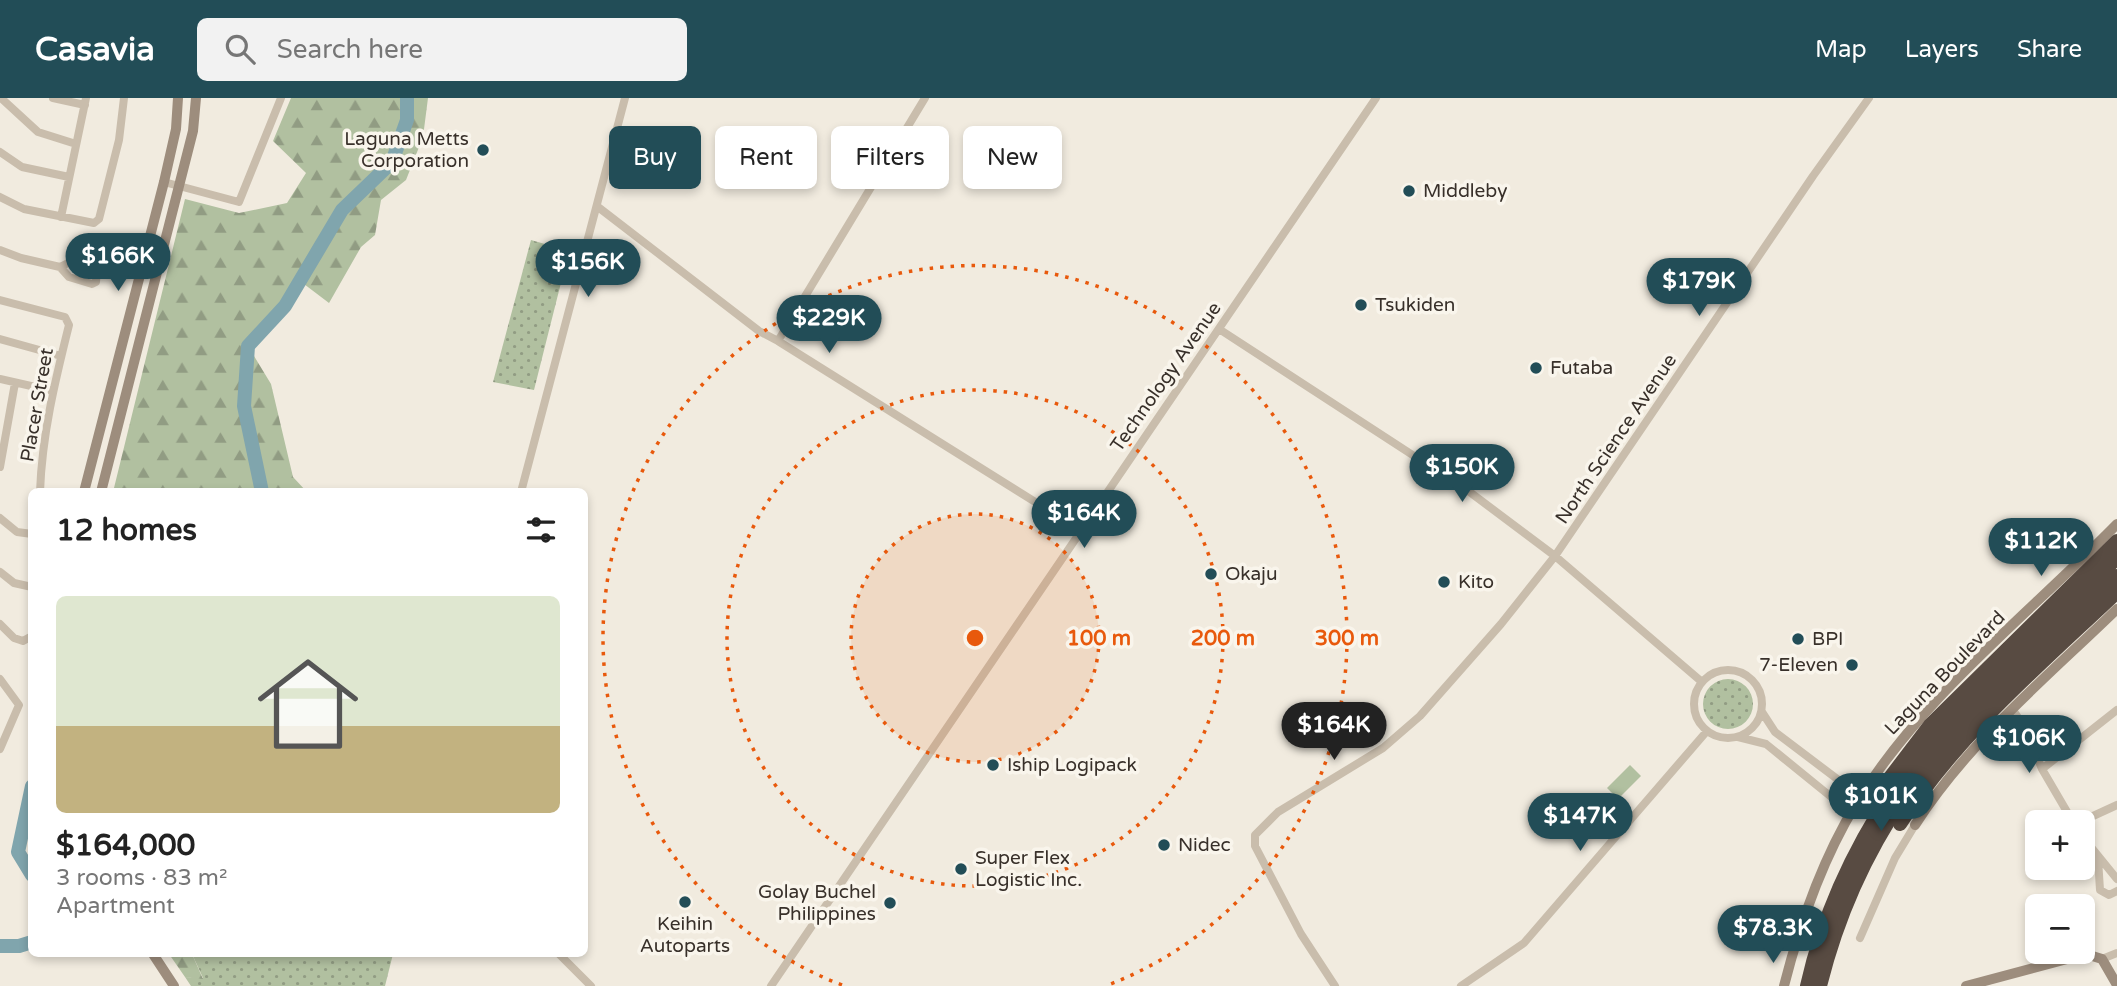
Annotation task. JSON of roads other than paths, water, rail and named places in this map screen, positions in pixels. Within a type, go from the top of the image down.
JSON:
[{"type":"highway","points":[[1864,803],[1941,713],[2117,541]]},
{"type":"highway","points":[[1807,986],[1818,943],[1844,875],[1952,719],[2117,558]]},
{"type":"highway","points":[[1820,986],[1851,889],[1899,793],[1970,718],[2117,576]]},
{"type":"highway","points":[[1907,822],[1931,780],[1976,729],[2117,592]]},
{"type":"main road","points":[[85,488],[164,182],[176,129],[178,98]]},
{"type":"main road","points":[[102,488],[193,131],[196,98]]},
{"type":"main road","name":"Laguna Boulevard","points":[[1784,986],[1807,908],[1824,866],[1864,803],[1935,704],[2117,524]]},
{"type":"main road","points":[[1864,803],[1907,822],[2013,710],[2117,609]]},
{"type":"main road","points":[[1966,986],[2086,954],[2102,959],[2117,985]]},
{"type":"main road","points":[[155,957],[174,986]]},
{"type":"street","points":[[1,98],[38,132],[76,144]]},
{"type":"street","points":[[53,98],[86,102],[61,217]]},
{"type":"street","points":[[0,197],[24,209],[94,223],[99,219],[119,140],[124,98]]},
{"type":"street","points":[[164,182],[239,202],[281,98]]},
{"type":"street","points":[[522,488],[625,98]]},
{"type":"street","points":[[778,341],[925,98]]},
{"type":"street","name":"Technology Avenue","points":[[771,986],[1376,98]]},
{"type":"street","name":"North Science Avenue","points":[[1335,986],[1301,934],[1255,846],[1255,835],[1278,812],[1383,748],[1420,716],[1501,624],[1555,556],[1817,169],[1869,98]]},
{"type":"street","points":[[0,152],[22,167],[69,177]]},
{"type":"street","points":[[598,207],[759,331],[1080,530]]},
{"type":"street","points":[[0,250],[60,267]]},
{"type":"street","name":"Placer Street","points":[[0,300],[65,317],[69,325],[41,450],[40,488]]},
{"type":"street","points":[[1219,329],[1471,492],[1555,556],[1702,682]]},
{"type":"street","points":[[0,339],[61,356]]},
{"type":"street","points":[[0,379],[53,391]]},
{"type":"street","points":[[0,467],[3,418],[15,383]]},
{"type":"street","points":[[0,518],[17,532],[28,533]]},
{"type":"street","points":[[0,572],[14,583],[28,586]]},
{"type":"street","points":[[0,624],[14,638],[23,642],[28,639]]},
{"type":"street","points":[[1723,670],[1741,672],[1754,680],[1760,690],[1762,712],[1775,732],[1864,803],[1835,800],[1766,744],[1738,737],[1722,737],[1707,731],[1697,717],[1694,706],[1697,689],[1702,682],[1723,670]]},
{"type":"street","points":[[0,679],[19,705],[0,750]]},
{"type":"street","points":[[2013,710],[2025,727],[2042,769],[2066,810]]},
{"type":"street","points":[[2042,769],[2117,710]]},
{"type":"street","points":[[1738,737],[1751,729],[1762,712]]},
{"type":"street","points":[[1461,986],[1524,943],[1707,731]]},
{"type":"street","points":[[2095,815],[2117,804]]},
{"type":"street","points":[[1860,938],[1895,858],[1907,822]]},
{"type":"street","points":[[2095,855],[2117,879]]},
{"type":"street","points":[[2098,859],[2100,890],[2109,895],[2117,891]]},
{"type":"street","points":[[2102,959],[2117,953]]},
{"type":"street","points":[[562,957],[591,986]]},
{"type":"waterway","points":[[261,488],[244,406],[248,346],[285,306],[342,210],[392,162],[407,120],[407,98]]},
{"type":"waterway","points":[[28,805],[18,852],[28,868]]},
{"type":"waterway","points":[[0,946],[28,943]]},
{"type":"place","name":"Laguna Metts Corporation","points":[[483,150]]},
{"type":"place","name":"Middleby","points":[[1409,191]]},
{"type":"place","name":"Tsukiden","points":[[1361,305]]},
{"type":"place","name":"Futaba","points":[[1536,368]]},
{"type":"place","name":"Okaju","points":[[1211,574]]},
{"type":"place","name":"Kito","points":[[1444,582]]},
{"type":"place","name":"BPI","points":[[1798,639]]},
{"type":"place","name":"7-Eleven","points":[[1852,665]]},
{"type":"place","name":"Iship Logipack","points":[[993,765]]},
{"type":"place","name":"Nidec","points":[[1164,845]]},
{"type":"place","name":"Super Flex Logistic Inc.","points":[[961,869]]},
{"type":"place","name":"Keihin Autoparts","points":[[685,902]]},
{"type":"place","name":"Golay Buchel Philippines","points":[[890,903]]}]
